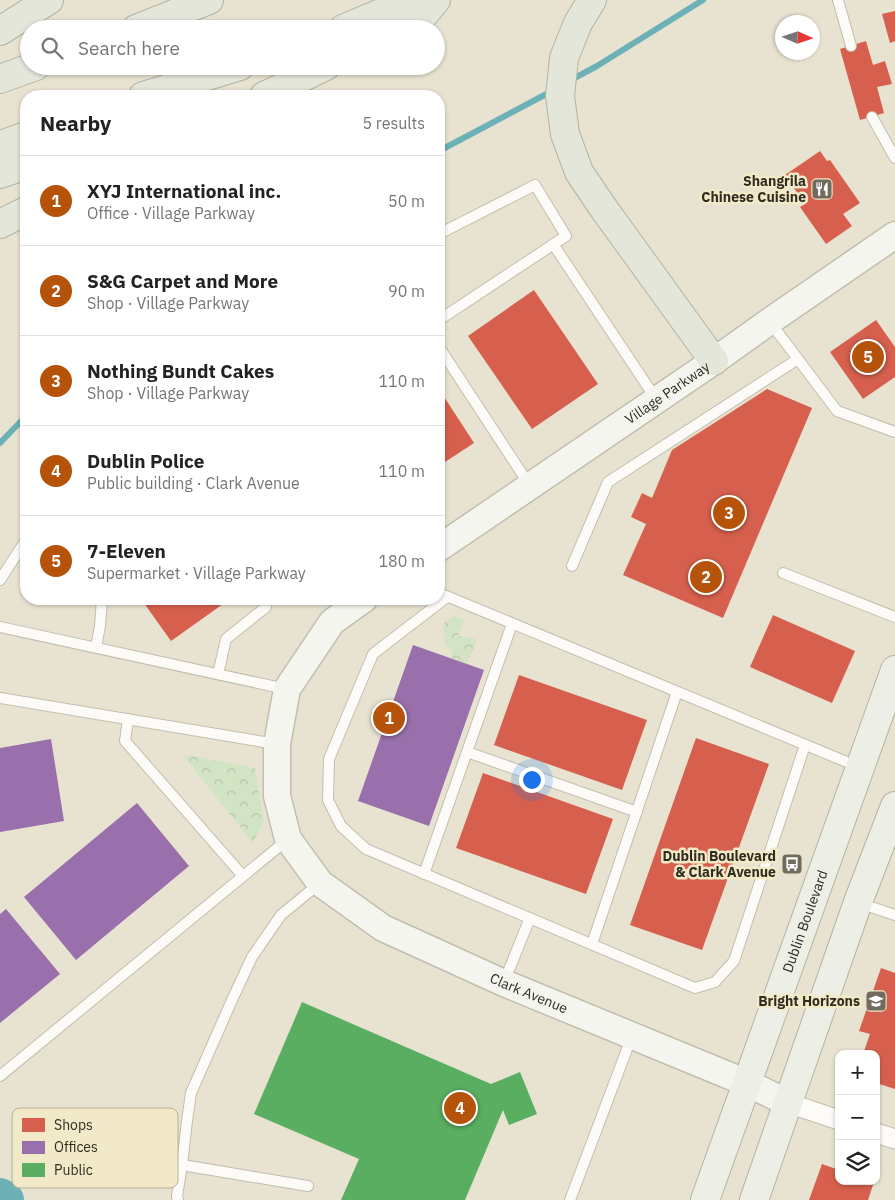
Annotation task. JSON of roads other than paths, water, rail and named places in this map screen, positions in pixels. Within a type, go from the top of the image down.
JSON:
[{"type":"highway","points":[[0,31],[49,0]]},
{"type":"highway","points":[[159,20],[209,0]]},
{"type":"highway","points":[[364,20],[411,0]]},
{"type":"highway","points":[[419,20],[436,0]]},
{"type":"highway","points":[[592,0],[578,23],[564,58],[560,96],[565,134],[579,172],[714,361]]},
{"type":"highway","points":[[0,79],[20,72]]},
{"type":"highway","points":[[162,90],[211,75]]},
{"type":"highway","points":[[207,90],[239,75]]},
{"type":"highway","points":[[276,90],[307,75]]},
{"type":"highway","points":[[0,145],[20,138]]},
{"type":"highway","points":[[0,174],[20,166]]},
{"type":"highway","points":[[0,224],[20,214]]},
{"type":"main road","name":"Dublin Boulevard","points":[[705,1200],[895,670]]},
{"type":"main road","points":[[754,1200],[858,902],[895,806]]},
{"type":"street","name":"Village Parkway","points":[[445,544],[895,235]]},
{"type":"street","points":[[277,744],[287,689],[332,622],[356,605]]},
{"type":"street","name":"Clark Avenue","points":[[277,744],[277,796],[288,839],[320,883],[383,928],[504,983],[747,1084],[788,1103],[835,1119]]},
{"type":"street","points":[[880,1134],[895,1139]]},
{"type":"lane","points":[[838,0],[852,46]]},
{"type":"lane","points":[[872,117],[895,158]]},
{"type":"lane","points":[[445,231],[535,185],[566,236],[445,316]]},
{"type":"lane","points":[[554,244],[657,400]]},
{"type":"lane","points":[[770,322],[837,411],[895,432]]},
{"type":"lane","points":[[445,356],[530,486]]},
{"type":"lane","points":[[572,566],[608,482],[798,359]]},
{"type":"lane","points":[[0,580],[20,549]]},
{"type":"lane","points":[[783,573],[895,618]]},
{"type":"lane","points":[[445,596],[860,768]]},
{"type":"lane","points":[[96,648],[102,605]]},
{"type":"lane","points":[[431,605],[373,654],[329,759],[328,800],[341,826],[366,849],[695,988],[715,982],[734,960],[805,745]]},
{"type":"lane","points":[[218,674],[226,639],[266,607]]},
{"type":"lane","points":[[424,874],[512,624]]},
{"type":"lane","points":[[0,627],[287,689]]},
{"type":"lane","points":[[592,944],[677,692]]},
{"type":"lane","points":[[0,698],[277,744]]},
{"type":"lane","points":[[128,719],[125,741],[243,876]]},
{"type":"lane","points":[[467,752],[637,812]]},
{"type":"lane","points":[[0,1076],[288,839]]},
{"type":"lane","points":[[178,1200],[191,1093],[252,957],[281,915],[320,883]]},
{"type":"lane","points":[[858,902],[895,915]]},
{"type":"lane","points":[[504,983],[530,918]]},
{"type":"lane","points":[[570,1200],[632,1036]]},
{"type":"lane","points":[[182,1165],[308,1186]]},
{"type":"waterway","points":[[569,81],[597,66],[703,0]]},
{"type":"waterway","points":[[445,148],[552,91]]},
{"type":"waterway","points":[[0,443],[20,422]]},
{"type":"waterway","points":[[0,1197],[5,1200]]},
{"type":"place","name":"Shangrila Chinese Cuisine","points":[[822,189]]},
{"type":"place","name":"7-Eleven","points":[[868,357]]},
{"type":"place","name":"Nothing Bundt Cakes","points":[[729,513]]},
{"type":"place","name":"S&G Carpet and More","points":[[706,577]]},
{"type":"place","name":"XYJ International inc.","points":[[389,718]]},
{"type":"place","name":"Dublin Boulevard & Clark Avenue","points":[[792,864]]},
{"type":"place","name":"Bright Horizons","points":[[876,1001]]},
{"type":"place","name":"Dublin Police","points":[[460,1108]]}]
